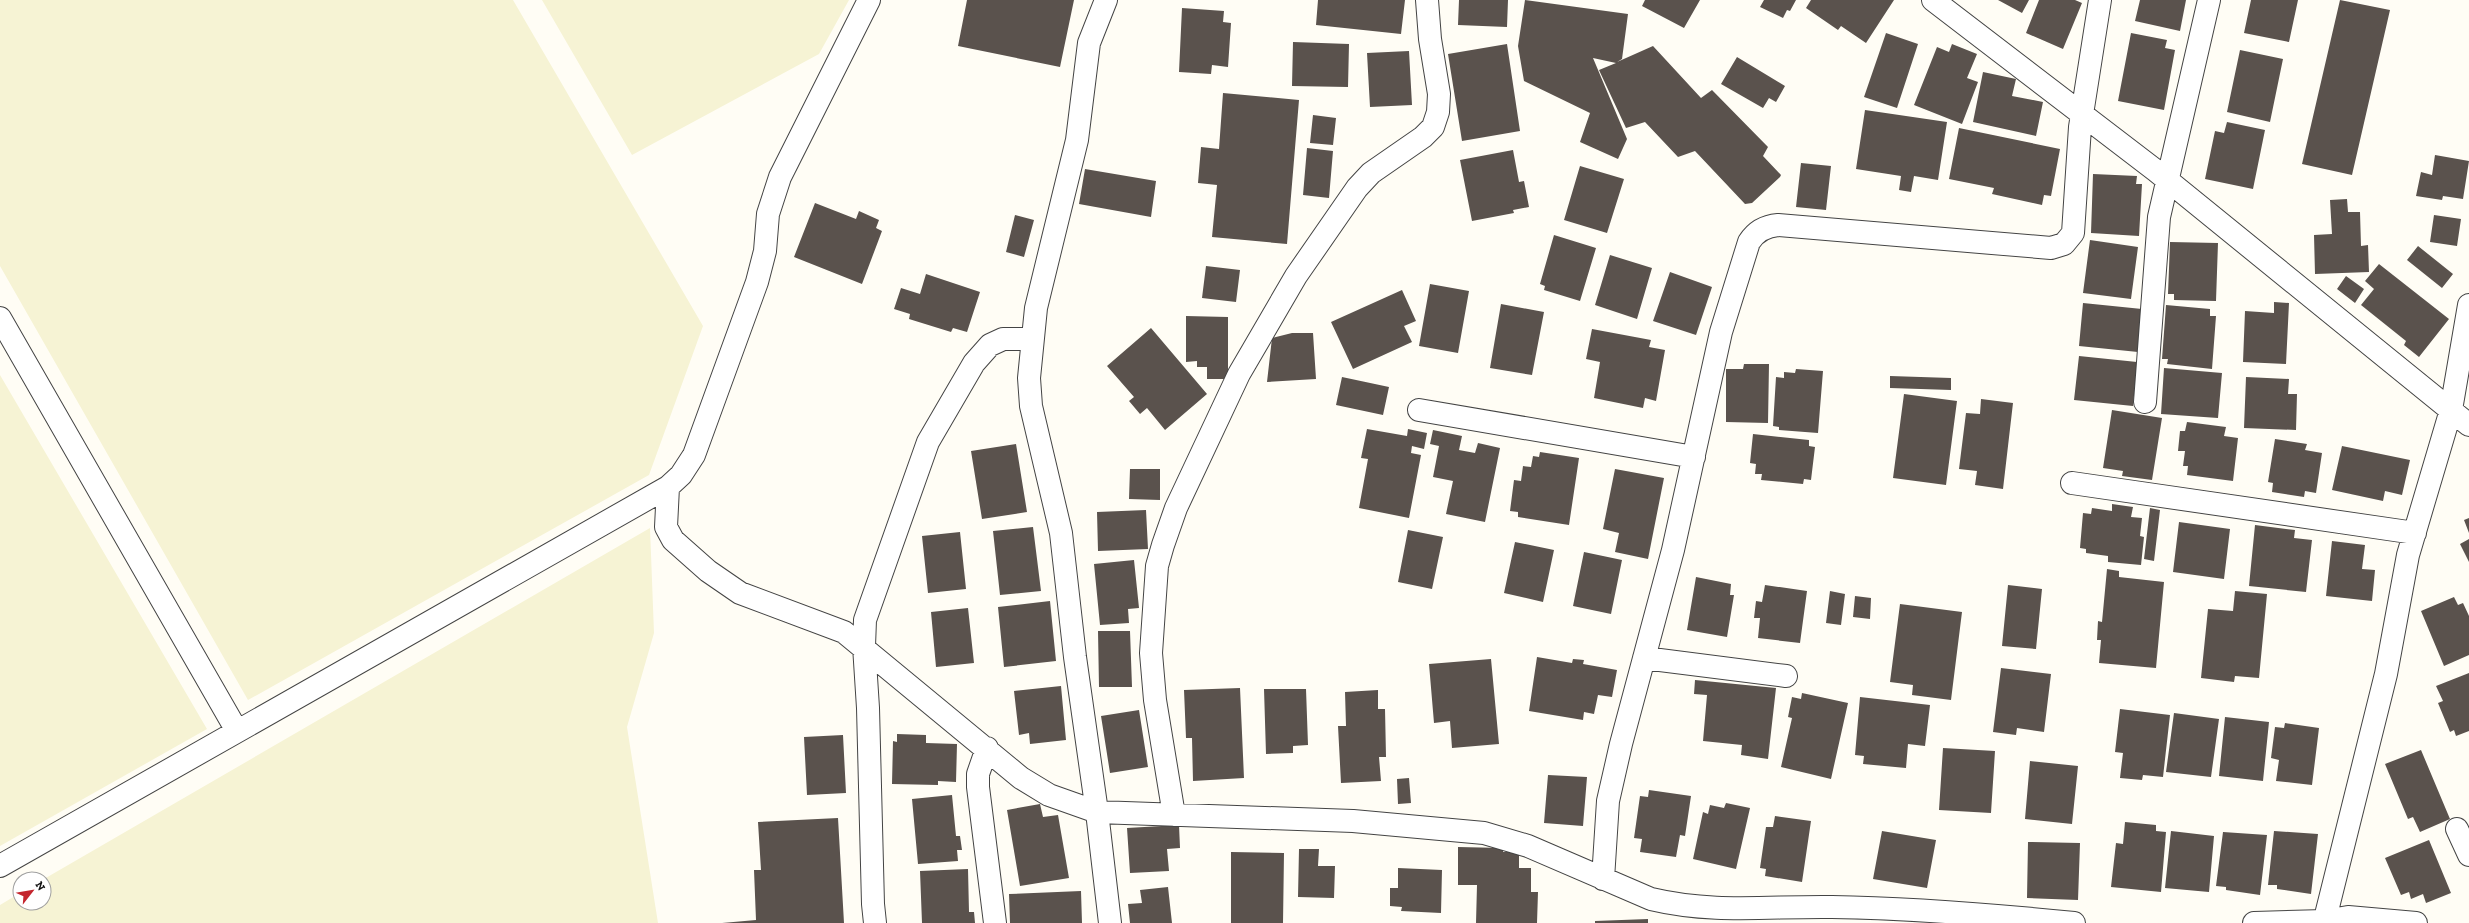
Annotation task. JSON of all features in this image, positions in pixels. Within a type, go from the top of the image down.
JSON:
[{"type":"street","points":[[0,866],[668,487],[681,476],[694,455],[757,282],[765,251],[768,214],[780,177],[869,0]]},
{"type":"street","points":[[1106,0],[1089,43],[1077,140],[1036,308],[1029,378],[1031,406],[1061,532],[1075,657],[1097,812],[1110,923]]},
{"type":"street","points":[[1174,815],[1156,700],[1151,653],[1157,566],[1163,545],[1176,508],[1240,374],[1296,276],[1357,188],[1371,173],[1423,137],[1433,127],[1438,112],[1439,94],[1430,39],[1427,0]]},
{"type":"street","points":[[1933,0],[2083,113],[2167,179],[2469,425]]},
{"type":"street","points":[[1603,879],[1608,801],[1673,550],[1721,332],[1749,242],[1754,234],[1770,226],[1778,225],[2056,248],[2064,244],[2073,233],[2083,113],[2100,0]]},
{"type":"street","points":[[2145,402],[2159,217],[2209,0]]},
{"type":"street","points":[[2324,922],[2386,674],[2408,555],[2450,410],[2469,305]]},
{"type":"street","points":[[0,318],[237,731]]},
{"type":"street","points":[[876,923],[873,904],[868,708],[864,646],[865,620],[928,442],[980,353],[990,345],[1003,339],[1032,340]]},
{"type":"street","points":[[1420,410],[1694,457]]},
{"type":"street","points":[[2072,483],[2415,533]]},
{"type":"street","points":[[668,487],[666,527],[673,540],[708,571],[740,593],[821,622],[844,632],[864,646],[1021,778],[1049,795],[1097,812],[1353,821],[1484,833],[1520,843],[1651,899],[1673,904],[1733,910],[1795,906],[1862,915],[2065,922]]},
{"type":"street","points":[[1644,658],[1786,676]]},
{"type":"street","points":[[987,748],[978,774],[978,787],[995,923]]},
{"type":"street","points":[[2457,829],[2469,856]]},
{"type":"street","points":[[2254,923],[2324,922],[2348,917],[2416,923]]},
{"type":"shaded area","points":[[0,0],[513,0],[703,326],[649,475],[248,700],[0,266]]},
{"type":"shaded area","points":[[542,0],[849,0],[819,54],[632,155]]},
{"type":"shaded area","points":[[0,375],[207,729],[0,846]]},
{"type":"shaded area","points":[[650,528],[654,633],[627,727],[658,923],[0,923],[0,905],[12,898],[12,911],[52,911],[52,874]]},
{"type":"building","points":[[967,0],[1074,0],[1060,67],[958,46]]},
{"type":"building","points":[[1318,0],[1405,0],[1401,34],[1316,25]]},
{"type":"building","points":[[1459,0],[1508,0],[1507,27],[1458,25]]},
{"type":"building","points":[[1525,0],[1628,14],[1622,59],[1617,62],[1653,46],[1701,98],[1712,90],[1768,147],[1763,156],[1781,175],[1780,177],[1752,203],[1745,204],[1695,151],[1678,157],[1645,122],[1626,128],[1599,70],[1616,63],[1593,58],[1627,139],[1618,159],[1580,142],[1590,113],[1524,81],[1518,46]]},
{"type":"building","points":[[1645,0],[1700,0],[1684,28],[1642,6]]},
{"type":"building","points":[[1764,0],[1796,0],[1790,11],[1787,10],[1783,18],[1760,7]]},
{"type":"building","points":[[1811,0],[1894,0],[1866,43],[1841,26],[1838,30],[1806,8]]},
{"type":"building","points":[[1998,0],[2029,0],[2022,13]]},
{"type":"building","points":[[2039,0],[2075,0],[2082,3],[2063,49],[2026,33]]},
{"type":"building","points":[[2140,0],[2186,0],[2180,31],[2135,21]]},
{"type":"building","points":[[2251,0],[2298,0],[2289,42],[2244,33]]},
{"type":"building","points":[[2340,0],[2390,10],[2352,175],[2302,164]]},
{"type":"building","points":[[1182,8],[1224,11],[1223,22],[1231,23],[1228,67],[1212,65],[1211,74],[1179,72]]},
{"type":"building","points":[[1886,33],[1918,44],[1897,108],[1864,97]]},
{"type":"building","points":[[2131,33],[2167,40],[2165,48],[2175,50],[2164,110],[2118,101]]},
{"type":"building","points":[[1293,42],[1349,44],[1348,87],[1292,86]]},
{"type":"building","points":[[1507,44],[1520,131],[1462,141],[1448,54]]},
{"type":"building","points":[[1952,44],[1977,54],[1967,78],[1978,82],[1962,124],[1914,105],[1937,47],[1949,52]]},
{"type":"building","points":[[2240,50],[2283,59],[2270,122],[2227,112]]},
{"type":"building","points":[[1409,51],[1412,105],[1370,107],[1367,53]]},
{"type":"building","points":[[1737,57],[1785,86],[1776,102],[1769,98],[1763,108],[1721,84]]},
{"type":"building","points":[[1983,72],[2016,79],[2012,96],[2043,102],[2036,136],[1973,122]]},
{"type":"building","points":[[1223,93],[1299,100],[1287,244],[1212,237],[1217,185],[1198,183],[1201,147],[1219,149]]},
{"type":"building","points":[[1865,110],[1947,122],[1938,180],[1914,176],[1911,192],[1899,190],[1901,176],[1856,169]]},
{"type":"building","points":[[1313,115],[1336,118],[1333,145],[1310,143]]},
{"type":"building","points":[[2227,122],[2265,130],[2253,189],[2205,179],[2215,131],[2224,133]]},
{"type":"building","points":[[1959,128],[2060,149],[2051,196],[2044,195],[2042,205],[1992,194],[1994,188],[1949,179]]},
{"type":"building","points":[[1307,148],[1333,151],[1329,198],[1303,195]]},
{"type":"building","points":[[1513,150],[1519,182],[1524,181],[1529,207],[1513,210],[1514,213],[1472,221],[1460,160]]},
{"type":"building","points":[[2435,155],[2469,161],[2463,199],[2443,196],[2442,200],[2416,196],[2421,172],[2432,175]]},
{"type":"building","points":[[1801,163],[1831,166],[1826,210],[1796,207]]},
{"type":"building","points":[[1580,166],[1624,179],[1607,233],[1564,220]]},
{"type":"building","points":[[1085,169],[1156,181],[1151,217],[1079,204]]},
{"type":"building","points":[[2093,174],[2137,176],[2136,184],[2142,184],[2139,236],[2091,233]]},
{"type":"building","points":[[2347,199],[2348,212],[2360,212],[2361,246],[2368,245],[2369,272],[2315,274],[2314,235],[2332,234],[2330,200]]},
{"type":"building","points":[[815,203],[856,219],[859,211],[879,220],[876,228],[882,231],[862,284],[794,257]]},
{"type":"building","points":[[1015,215],[1034,220],[1024,257],[1006,252]]},
{"type":"building","points":[[2434,215],[2461,219],[2457,246],[2430,242]]},
{"type":"building","points":[[1554,235],[1596,248],[1580,301],[1544,290],[1545,286],[1540,284]]},
{"type":"building","points":[[2090,240],[2138,247],[2131,299],[2083,293]]},
{"type":"building","points":[[2170,242],[2218,243],[2216,301],[2174,300],[2174,294],[2168,294]]},
{"type":"building","points":[[2418,246],[2453,274],[2442,288],[2407,260]]},
{"type":"building","points":[[1610,255],[1652,268],[1637,319],[1595,305]]},
{"type":"building","points":[[2379,264],[2449,319],[2419,357],[2404,345],[2406,341],[2361,305],[2374,289],[2365,281]]},
{"type":"building","points":[[1206,266],[1240,270],[1236,302],[1202,298]]},
{"type":"building","points":[[1670,272],[1712,287],[1696,335],[1653,321]]},
{"type":"building","points":[[926,274],[980,292],[967,332],[953,328],[951,332],[909,319],[910,314],[894,309],[901,288],[920,294]]},
{"type":"building","points":[[2346,276],[2364,289],[2355,303],[2337,289]]},
{"type":"building","points":[[1430,284],[1469,291],[1458,353],[1419,346]]},
{"type":"building","points":[[1402,290],[1416,321],[1404,326],[1412,342],[1353,369],[1331,322]]},
{"type":"building","points":[[2274,302],[2289,303],[2286,364],[2243,362],[2245,311],[2274,313]]},
{"type":"building","points":[[2083,303],[2142,309],[2138,352],[2079,346]]},
{"type":"building","points":[[1501,304],[1544,312],[1532,375],[1490,368]]},
{"type":"building","points":[[2166,305],[2210,309],[2210,316],[2216,316],[2212,369],[2167,364],[2168,359],[2162,359]]},
{"type":"building","points":[[1186,316],[1228,317],[1228,379],[1207,379],[1207,367],[1197,367],[1197,361],[1186,362]]},
{"type":"building","points":[[1151,328],[1207,394],[1165,430],[1147,408],[1140,414],[1129,401],[1134,397],[1107,366]]},
{"type":"building","points":[[1592,329],[1651,340],[1649,347],[1665,350],[1656,401],[1645,398],[1643,408],[1594,398],[1600,362],[1586,359]]},
{"type":"building","points":[[1292,333],[1313,333],[1316,379],[1267,382],[1272,338]]},
{"type":"building","points":[[2079,356],[2137,362],[2133,406],[2074,400]]},
{"type":"building","points":[[1744,364],[1769,364],[1768,423],[1726,422],[1726,369],[1743,369]]},
{"type":"building","points":[[2164,368],[2222,373],[2218,418],[2161,414]]},
{"type":"building","points":[[1796,369],[1823,371],[1818,433],[1779,430],[1779,427],[1773,426],[1776,377],[1784,378],[1784,372],[1795,373]]},
{"type":"building","points":[[1890,376],[1951,378],[1951,390],[1890,388]]},
{"type":"building","points":[[1342,377],[1389,387],[1383,415],[1336,405]]},
{"type":"building","points":[[2246,377],[2289,379],[2288,394],[2297,394],[2296,430],[2244,428]]},
{"type":"building","points":[[1904,394],[1957,401],[1946,485],[1893,478]]},
{"type":"building","points":[[1981,399],[2013,403],[2003,489],[1975,485],[1977,471],[1959,469],[1966,413],[1980,414]]},
{"type":"building","points":[[2112,410],[2162,418],[2152,480],[2122,476],[2123,471],[2103,468]]},
{"type":"building","points":[[2187,422],[2226,427],[2224,436],[2238,438],[2233,481],[2187,475],[2188,466],[2183,466],[2185,451],[2178,451],[2180,431],[2185,431]]},
{"type":"building","points":[[1367,429],[1407,436],[1408,429],[1427,433],[1424,449],[1412,446],[1411,453],[1421,455],[1409,518],[1359,508],[1368,459],[1361,458]]},
{"type":"building","points":[[1433,430],[1462,436],[1459,450],[1475,453],[1478,443],[1500,448],[1485,522],[1446,514],[1453,481],[1433,477],[1439,446],[1430,444]]},
{"type":"building","points":[[1753,434],[1809,440],[1809,446],[1815,447],[1811,480],[1804,479],[1803,484],[1761,480],[1762,474],[1755,474],[1756,464],[1750,463]]},
{"type":"building","points":[[2275,439],[2307,444],[2305,450],[2322,453],[2316,493],[2305,491],[2304,497],[2272,492],[2273,483],[2268,482]]},
{"type":"building","points":[[1016,444],[1027,512],[982,519],[971,451]]},
{"type":"building","points":[[2342,446],[2410,460],[2402,495],[2385,491],[2383,501],[2332,490]]},
{"type":"building","points":[[1540,452],[1579,458],[1569,525],[1518,517],[1518,512],[1510,511],[1514,480],[1521,481],[1523,466],[1531,467],[1533,456],[1539,457]]},
{"type":"building","points":[[1130,469],[1160,469],[1160,500],[1129,499]]},
{"type":"building","points":[[1615,469],[1664,478],[1648,559],[1615,552],[1619,533],[1603,529]]},
{"type":"building","points":[[2112,504],[2133,507],[2131,517],[2142,518],[2140,536],[2144,537],[2141,565],[2108,562],[2108,556],[2086,553],[2086,549],[2080,548],[2083,513],[2091,514],[2092,508],[2112,511]]},
{"type":"building","points":[[2150,508],[2160,510],[2154,561],[2144,559]]},
{"type":"building","points":[[1146,510],[1148,549],[1098,551],[1097,512]]},
{"type":"building","points":[[2469,518],[2469,533],[2464,520]]},
{"type":"building","points":[[2179,522],[2230,529],[2224,579],[2173,572]]},
{"type":"building","points":[[2255,525],[2295,530],[2294,538],[2312,540],[2306,592],[2249,586]]},
{"type":"building","points":[[1033,527],[1041,591],[1000,595],[993,531]]},
{"type":"building","points":[[1408,530],[1443,537],[1432,589],[1398,582]]},
{"type":"building","points":[[960,532],[966,589],[928,593],[922,536]]},
{"type":"building","points":[[2469,539],[2469,562],[2460,544]]},
{"type":"building","points":[[2332,541],[2365,545],[2362,569],[2375,570],[2372,601],[2326,596]]},
{"type":"building","points":[[1515,542],[1554,550],[1543,602],[1504,593]]},
{"type":"building","points":[[1584,552],[1622,560],[1611,614],[1573,606]]},
{"type":"building","points":[[1134,560],[1139,608],[1128,609],[1129,623],[1100,625],[1094,564]]},
{"type":"building","points":[[2107,569],[2119,571],[2119,577],[2164,582],[2156,668],[2099,663],[2101,640],[2097,640],[2098,621],[2102,622]]},
{"type":"building","points":[[1696,577],[1731,584],[1730,595],[1734,595],[1727,637],[1687,630]]},
{"type":"building","points":[[1765,585],[1807,591],[1800,643],[1758,638],[1760,618],[1754,618],[1756,601],[1762,602]]},
{"type":"building","points":[[2008,585],[2042,589],[2036,649],[2002,646]]},
{"type":"building","points":[[1830,591],[1845,594],[1841,625],[1826,623]]},
{"type":"building","points":[[2235,591],[2267,594],[2259,678],[2235,676],[2234,682],[2201,678],[2208,609],[2233,611]]},
{"type":"building","points":[[1855,596],[1871,598],[1870,619],[1853,617]]},
{"type":"building","points":[[2454,597],[2458,605],[2463,603],[2469,616],[2469,655],[2444,666],[2421,611]]},
{"type":"building","points":[[1050,601],[1056,661],[1004,667],[998,607]]},
{"type":"building","points":[[1900,604],[1962,612],[1951,700],[1912,695],[1913,685],[1890,682]]},
{"type":"building","points":[[968,608],[974,663],[936,667],[931,612]]},
{"type":"building","points":[[1098,631],[1130,631],[1132,687],[1099,687]]},
{"type":"building","points":[[1537,657],[1572,663],[1573,659],[1584,660],[1583,664],[1617,670],[1612,697],[1598,695],[1594,714],[1584,712],[1583,720],[1529,711]]},
{"type":"building","points":[[1491,659],[1499,744],[1452,748],[1450,721],[1434,723],[1429,664]]},
{"type":"building","points":[[2001,668],[2051,674],[2044,732],[2017,728],[2016,735],[1993,732]]},
{"type":"building","points":[[2469,673],[2469,731],[2456,736],[2454,730],[2450,732],[2438,703],[2443,701],[2436,686]]},
{"type":"building","points":[[1695,680],[1776,688],[1768,759],[1741,755],[1742,745],[1703,741],[1707,695],[1694,694]]},
{"type":"building","points":[[1061,686],[1066,740],[1030,744],[1029,733],[1019,735],[1014,691]]},
{"type":"building","points":[[1240,688],[1244,778],[1193,781],[1192,738],[1186,738],[1184,690]]},
{"type":"building","points":[[1264,689],[1306,689],[1308,745],[1293,746],[1293,753],[1266,754]]},
{"type":"building","points":[[1378,690],[1378,709],[1385,709],[1386,757],[1379,757],[1381,781],[1341,783],[1338,726],[1346,726],[1345,692]]},
{"type":"building","points":[[1802,693],[1848,703],[1831,779],[1781,767],[1792,718],[1788,717],[1792,697],[1801,699]]},
{"type":"building","points":[[1860,697],[1930,705],[1925,746],[1908,744],[1906,768],[1863,764],[1864,756],[1855,755]]},
{"type":"building","points":[[2120,709],[2170,715],[2163,777],[2143,775],[2142,780],[2120,778],[2123,753],[2115,752]]},
{"type":"building","points":[[1139,710],[1148,767],[1110,773],[1101,716]]},
{"type":"building","points":[[2174,713],[2219,719],[2211,777],[2166,772]]},
{"type":"building","points":[[2225,717],[2269,722],[2263,781],[2219,776]]},
{"type":"building","points":[[2285,723],[2319,728],[2312,785],[2276,781],[2279,760],[2271,758],[2275,727],[2284,728]]},
{"type":"building","points":[[897,734],[926,735],[926,743],[957,744],[956,782],[938,781],[938,785],[892,784],[893,741],[897,742]]},
{"type":"building","points":[[843,735],[846,793],[807,795],[804,737]]},
{"type":"building","points":[[1943,748],[1995,751],[1991,813],[1939,810]]},
{"type":"building","points":[[2421,750],[2450,819],[2420,832],[2413,817],[2408,819],[2385,764]]},
{"type":"building","points":[[2030,761],[2078,766],[2072,824],[2025,819]]},
{"type":"building","points":[[1548,775],[1587,777],[1583,826],[1544,823]]},
{"type":"building","points":[[1409,778],[1411,803],[1398,804],[1397,779]]},
{"type":"building","points":[[1649,790],[1691,796],[1685,836],[1680,835],[1676,857],[1640,852],[1642,839],[1634,838],[1640,796],[1648,797]]},
{"type":"building","points":[[952,795],[956,836],[960,836],[962,850],[957,850],[958,861],[918,864],[912,799]]},
{"type":"building","points":[[1726,803],[1750,808],[1736,869],[1693,859],[1703,812],[1708,814],[1710,805],[1724,808]]},
{"type":"building","points":[[1040,804],[1043,817],[1058,815],[1069,878],[1020,886],[1007,810]]},
{"type":"building","points":[[1775,816],[1811,821],[1802,882],[1765,876],[1766,869],[1760,868],[1766,827],[1773,827]]},
{"type":"building","points":[[838,818],[844,923],[722,923],[756,920],[754,870],[761,870],[758,822]]},
{"type":"building","points":[[2125,822],[2156,825],[2156,831],[2166,832],[2161,892],[2111,887],[2116,843],[2123,844]]},
{"type":"building","points":[[1179,825],[1180,848],[1167,849],[1169,871],[1130,873],[1127,828]]},
{"type":"building","points":[[1882,831],[1936,840],[1927,888],[1873,879]]},
{"type":"building","points":[[2171,831],[2214,836],[2209,892],[2165,888]]},
{"type":"building","points":[[2274,831],[2318,834],[2311,894],[2277,889],[2277,885],[2268,885]]},
{"type":"building","points":[[2223,832],[2267,835],[2260,895],[2226,890],[2226,887],[2216,886]]},
{"type":"building","points":[[2429,840],[2451,893],[2426,903],[2423,894],[2411,899],[2409,892],[2401,895],[2385,858]]},
{"type":"building","points":[[2028,842],[2080,843],[2078,900],[2027,898]]},
{"type":"building","points":[[1458,847],[1503,848],[1503,852],[1519,852],[1519,868],[1531,868],[1531,892],[1538,892],[1537,923],[1476,923],[1477,885],[1458,885]]},
{"type":"building","points":[[1299,849],[1319,849],[1318,866],[1335,866],[1334,898],[1298,897]]},
{"type":"building","points":[[1231,852],[1284,853],[1283,923],[1231,923]]},
{"type":"building","points":[[1398,868],[1442,870],[1441,913],[1401,911],[1402,907],[1390,906],[1390,888],[1398,888]]},
{"type":"building","points":[[968,869],[969,912],[974,912],[975,923],[922,923],[920,871]]},
{"type":"building","points":[[1168,887],[1172,923],[1130,923],[1128,904],[1142,903],[1140,890]]},
{"type":"building","points":[[1081,891],[1082,923],[1010,923],[1009,894]]},
{"type":"building","points":[[1648,919],[1648,923],[1595,923],[1595,921]]}]
